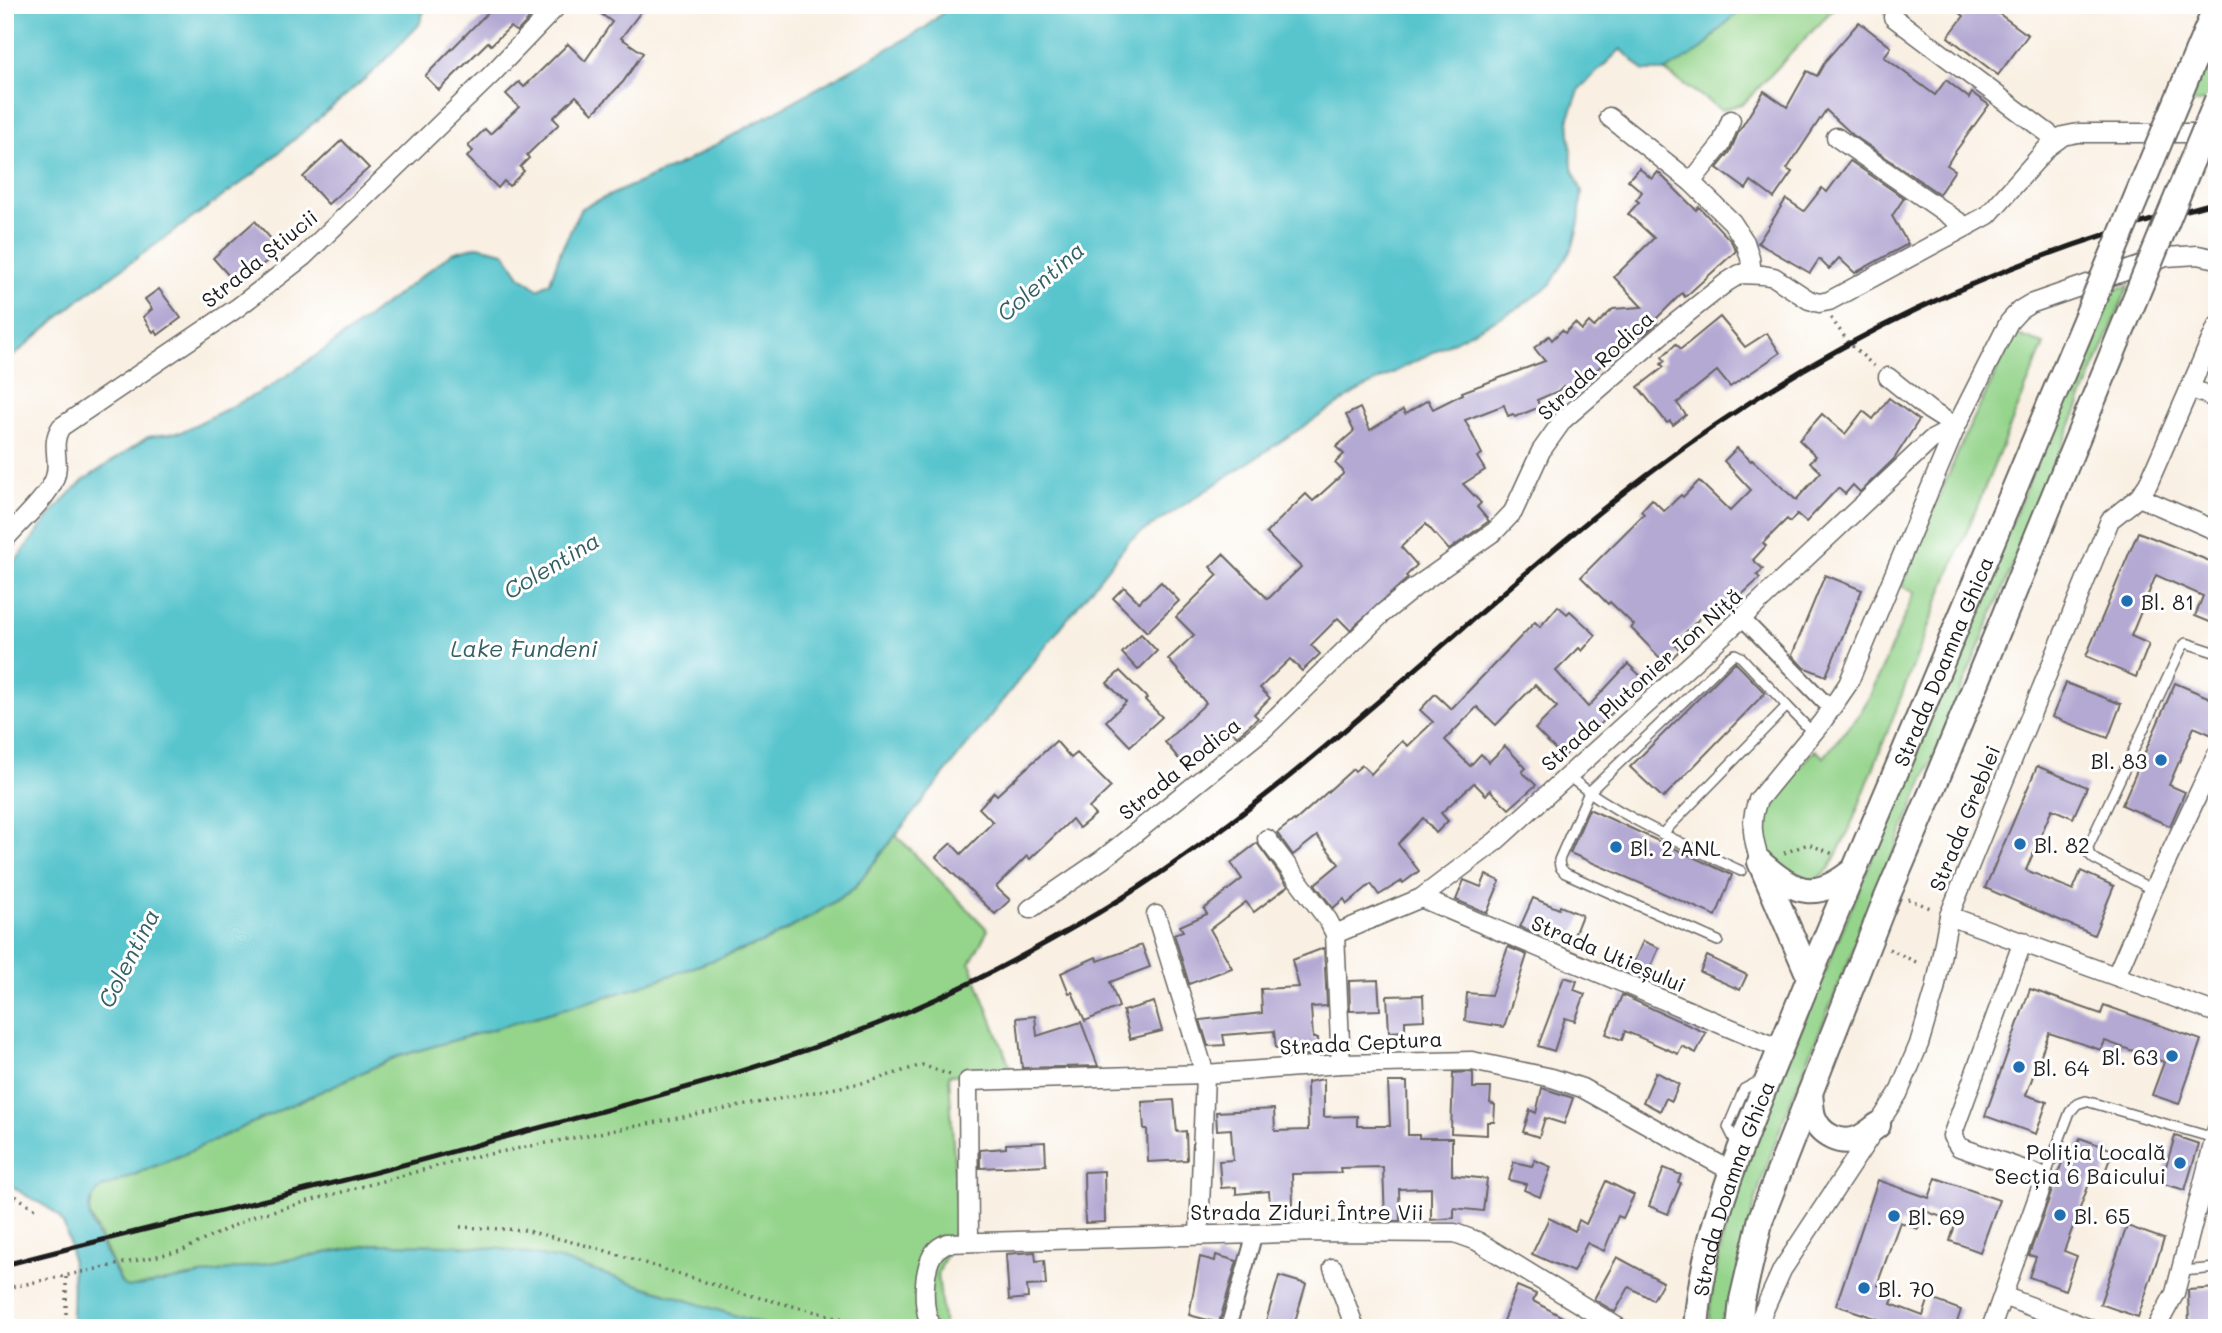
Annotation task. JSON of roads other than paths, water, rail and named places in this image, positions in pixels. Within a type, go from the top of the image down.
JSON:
[{"type":"main road","name":"Strada Doamna Ghica","points":[[1696,1328],[1711,1235],[1735,1160],[1809,976],[2217,5]]},
{"type":"main road","name":"Strada Doamna Ghica","points":[[1739,1328],[1742,1300],[1761,1217],[1889,892],[2217,100]]},
{"type":"main road","points":[[1750,867],[1788,885],[1810,891],[1833,886],[1856,866]]},
{"type":"main road","points":[[1750,867],[1809,976]]},
{"type":"main road","points":[[1810,1093],[1813,1115],[1825,1134],[1836,1139],[1858,1138],[1878,1125]]},
{"type":"street","name":"Strada Știucii","points":[[5,539],[54,480],[54,446],[61,427],[237,308],[303,257],[491,75],[558,5]]},
{"type":"street","points":[[1893,17],[2057,140]]},
{"type":"street","points":[[1609,117],[1690,181],[1732,222],[1741,234],[1751,258],[1752,273],[1773,277],[1809,300],[1819,303],[1829,301],[1966,227],[1995,208],[2057,140],[2078,133],[2217,133]]},
{"type":"street","points":[[1690,181],[1713,157],[1731,120]]},
{"type":"street","points":[[1836,137],[1966,227]]},
{"type":"street","points":[[1750,867],[1752,827],[1758,800],[1832,710],[1848,684],[1956,427],[2008,322],[2030,304],[2166,257],[2198,255],[2217,259]]},
{"type":"street","name":"Strada Rodica","points":[[1030,909],[1103,859],[1264,729],[1383,613],[1495,531],[1513,512],[1541,451],[1563,419],[1727,282],[1740,274],[1752,273]]},
{"type":"street","name":"Strada Greblei","points":[[1756,1328],[1782,1270],[1898,1094],[1919,1044],[1936,990],[1949,916],[2110,520],[2139,497],[2148,484],[2217,326]]},
{"type":"street","points":[[1888,377],[1929,410],[1956,427]]},
{"type":"street","points":[[2190,388],[2217,399]]},
{"type":"street","name":"Strada Plutonier Ion Niță","points":[[1335,934],[1420,898],[1496,841],[1742,618],[1931,440],[1956,427]]},
{"type":"street","points":[[2139,497],[2217,531]]},
{"type":"street","points":[[1742,618],[1832,710]]},
{"type":"street","points":[[2116,976],[2217,754]]},
{"type":"street","points":[[1267,839],[1328,920],[1335,934],[1341,1064]]},
{"type":"street","name":"Strada Utieșului","points":[[1420,898],[1780,1049]]},
{"type":"street","points":[[1156,915],[1205,1074],[1199,1234]]},
{"type":"street","points":[[1949,916],[2217,1013]]},
{"type":"street","points":[[1991,1328],[2045,1177],[1959,1147],[1952,1136],[2023,942]]},
{"type":"street","name":"Strada Ceptura","points":[[969,1242],[968,1081],[1205,1074],[1341,1064],[1472,1061],[1552,1078],[1603,1098],[1735,1160]]},
{"type":"street","points":[[2156,1328],[2175,1293],[2209,1194],[2216,1134]]},
{"type":"street","points":[[1228,1328],[1255,1233]]},
{"type":"street","name":"Strada Ziduri Între Vii","points":[[933,1328],[928,1322],[926,1306],[928,1267],[938,1248],[947,1243],[1255,1233],[1455,1233],[1477,1241],[1619,1328]]},
{"type":"street","points":[[1333,1268],[1355,1328]]},
{"type":"street","points":[[2003,1296],[2088,1328]]},
{"type":"lane","points":[[2153,890],[2094,859],[2089,854],[2088,847],[2182,648],[2186,643],[2217,653]]},
{"type":"lane","points":[[1718,942],[1565,873],[1559,860],[1589,792],[1735,654],[1741,657],[1813,733]]},
{"type":"lane","points":[[1662,834],[1787,706]]},
{"type":"lane","points":[[1568,776],[1589,792],[1662,834],[1750,867]]},
{"type":"lane","points":[[2045,1177],[2070,1112],[2077,1104],[2087,1101],[2216,1134]]},
{"type":"lane","points":[[2182,1271],[2217,1268]]},
{"type":"water","points":[[5,5],[426,5],[419,25],[374,71],[254,174],[84,296],[5,363]]},
{"type":"water","name":"Lake Fundeni","points":[[951,5],[1747,5],[1702,49],[1665,71],[1644,71],[1621,49],[1580,88],[1569,117],[1572,168],[1582,191],[1579,222],[1573,246],[1551,284],[1520,307],[1358,391],[1130,540],[853,889],[809,918],[764,942],[632,989],[396,1057],[182,1155],[102,1188],[92,1198],[89,1208],[90,1219],[98,1238],[122,1284],[128,1288],[377,1244],[449,1245],[502,1249],[560,1260],[774,1328],[71,1328],[72,1267],[67,1234],[54,1212],[16,1189],[5,1179],[5,575],[55,509],[84,480],[148,437],[181,432],[267,389],[334,343],[452,253],[478,246],[504,252],[520,276],[538,289],[550,282],[581,208],[683,163],[925,28]]},
{"type":"railway","points":[[5,1265],[382,1171],[672,1092],[863,1030],[957,989],[1098,913],[1172,865],[1242,814],[1311,759],[1510,587],[1645,476],[1711,428],[1778,385],[1917,309],[1989,277],[2063,249],[2217,202]]},
{"type":"place","name":"Bl. 81","points":[[2127,601]]},
{"type":"place","name":"Bl. 83","points":[[2161,760]]},
{"type":"place","name":"Bl. 82","points":[[2020,844]]},
{"type":"place","name":"Bl. 2 ANL","points":[[1616,847]]},
{"type":"place","name":"Bl. 63","points":[[2172,1056]]},
{"type":"place","name":"Bl. 64","points":[[2019,1067]]},
{"type":"place","name":"Poliția Locală Secția 6 Baicului","points":[[2180,1163]]},
{"type":"place","name":"Bl. 65","points":[[2060,1215]]},
{"type":"place","name":"Bl. 69","points":[[1894,1216]]},
{"type":"place","name":"Bl. 70","points":[[1864,1288]]},
{"type":"water label","name":"Colentina","points":[[1040,281]]},
{"type":"water label","name":"Colentina","points":[[551,565]]},
{"type":"water label","name":"Colentina","points":[[128,958]]}]
